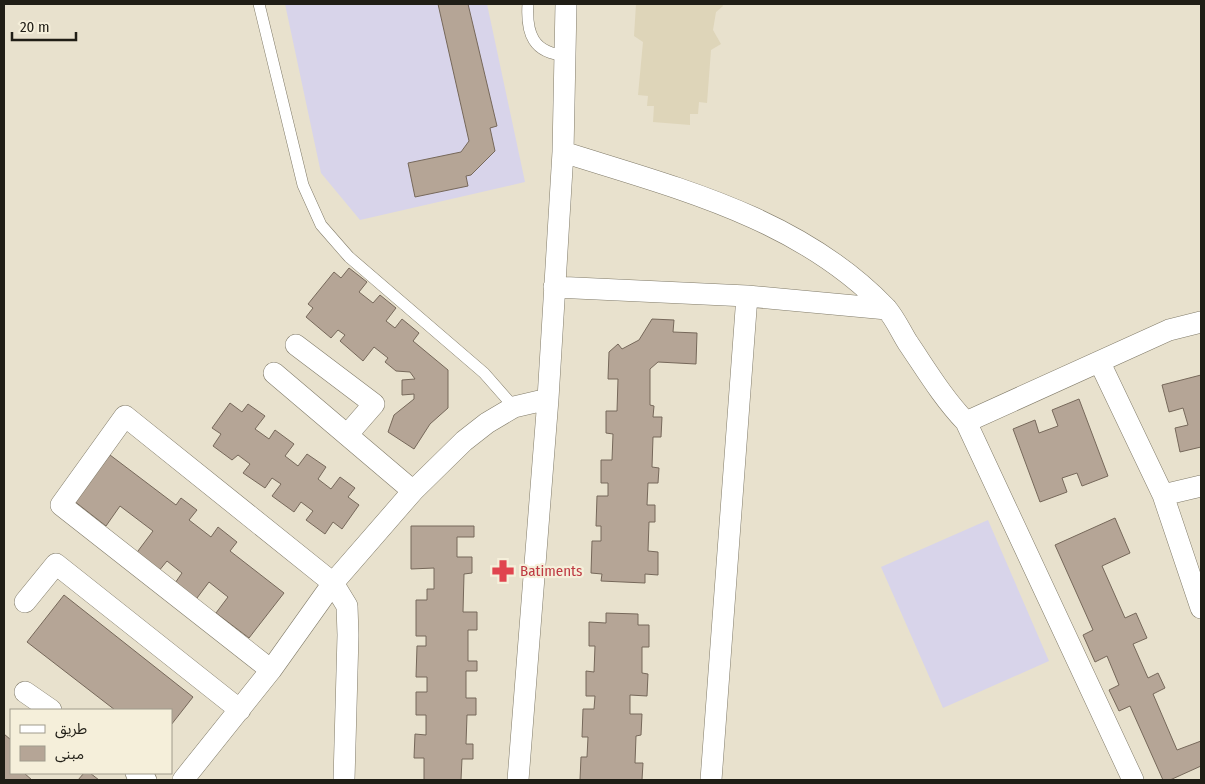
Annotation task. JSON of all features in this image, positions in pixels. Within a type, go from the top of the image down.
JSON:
[{"type":"street","points":[[518,780],[548,399],[562,152],[566,4]]},
{"type":"street","points":[[562,152],[702,196],[795,237],[844,270],[887,309],[945,399],[966,422],[1133,780]]},
{"type":"street","points":[[554,287],[747,296],[887,309]]},
{"type":"street","points":[[711,780],[747,296]]},
{"type":"street","points":[[966,422],[1100,363],[1168,330],[1201,322]]},
{"type":"street","points":[[296,345],[374,404],[347,435]]},
{"type":"street","points":[[1100,363],[1163,494],[1201,608]]},
{"type":"street","points":[[274,373],[413,491]]},
{"type":"street","points":[[183,780],[271,670],[333,583],[413,491],[476,431],[514,407],[548,399]]},
{"type":"street","points":[[271,670],[61,505],[125,416],[333,583],[347,606],[344,780]]},
{"type":"street","points":[[1163,494],[1201,486]]},
{"type":"street","points":[[24,602],[56,564],[240,710]]},
{"type":"street","points":[[26,692],[50,709]]},
{"type":"lane","points":[[259,4],[303,185],[321,225],[350,257],[484,373],[514,407]]},
{"type":"lane","points":[[528,4],[528,27],[531,37],[546,51],[556,55],[566,55]]},
{"type":"shaded area","points":[[285,4],[487,4],[525,182],[360,220],[321,173]]},
{"type":"shaded area","points":[[636,4],[722,4],[723,6],[716,12],[713,30],[721,44],[711,50],[707,103],[699,102],[698,114],[690,114],[690,125],[653,122],[654,106],[647,106],[648,96],[638,95],[643,42],[634,36]]},
{"type":"shaded area","points":[[988,520],[1049,661],[943,708],[881,567]]},
{"type":"building","points":[[438,4],[468,4],[497,126],[490,128],[495,151],[471,175],[466,176],[468,186],[415,197],[408,163],[461,152],[469,141]]},
{"type":"building","points":[[349,268],[367,282],[359,292],[373,303],[380,295],[396,308],[386,321],[395,328],[402,319],[419,333],[413,341],[448,370],[448,408],[430,424],[414,449],[388,432],[394,415],[414,399],[414,394],[402,395],[402,380],[415,379],[410,372],[396,371],[385,362],[388,358],[374,347],[363,361],[340,341],[345,335],[338,330],[331,338],[306,317],[313,308],[308,304],[334,272],[341,278]]},
{"type":"building","points":[[652,319],[674,320],[673,332],[697,333],[696,364],[658,362],[650,369],[650,405],[654,406],[653,417],[662,417],[661,437],[653,437],[652,467],[659,468],[658,483],[648,483],[647,505],[655,505],[655,522],[649,522],[648,551],[658,552],[658,575],[645,574],[645,583],[601,581],[602,574],[591,573],[592,541],[601,541],[601,526],[596,526],[597,496],[608,496],[608,483],[601,483],[601,460],[612,460],[613,434],[606,433],[606,411],[617,411],[618,379],[608,379],[609,352],[618,344],[622,349],[639,340]]},
{"type":"building","points":[[1201,375],[1201,447],[1180,452],[1175,428],[1188,425],[1183,408],[1169,412],[1162,385]]},
{"type":"building","points":[[1079,399],[1108,476],[1082,486],[1077,473],[1062,478],[1067,492],[1040,502],[1013,429],[1035,420],[1039,433],[1058,426],[1052,410]]},
{"type":"building","points":[[230,403],[242,412],[248,404],[265,416],[255,429],[269,439],[275,430],[294,444],[285,456],[298,466],[307,454],[326,467],[318,479],[331,489],[340,477],[355,488],[348,497],[359,505],[342,529],[333,522],[325,534],[306,520],[313,511],[301,502],[294,512],[272,496],[281,484],[272,478],[265,488],[243,473],[250,464],[238,455],[232,460],[213,446],[221,434],[212,428]]},
{"type":"building","points":[[110,455],[176,505],[181,498],[197,510],[189,520],[211,537],[218,527],[237,542],[230,551],[284,593],[249,638],[216,613],[228,597],[209,582],[194,602],[173,586],[182,573],[167,561],[158,572],[135,555],[153,531],[120,506],[106,526],[74,501]]},
{"type":"building","points":[[1115,518],[1130,553],[1102,566],[1125,618],[1136,613],[1147,638],[1133,644],[1148,678],[1158,673],[1165,688],[1153,694],[1177,750],[1201,741],[1201,766],[1170,780],[1163,780],[1130,706],[1119,711],[1109,690],[1119,685],[1107,656],[1095,662],[1083,635],[1093,630],[1055,545]]},
{"type":"building","points":[[411,526],[474,526],[474,537],[457,537],[457,557],[472,557],[472,573],[464,574],[463,612],[477,612],[477,630],[468,630],[468,661],[477,661],[477,671],[466,671],[466,698],[476,698],[476,715],[467,715],[466,744],[473,744],[473,759],[462,759],[461,780],[424,780],[424,758],[414,758],[415,734],[426,735],[426,715],[416,715],[416,692],[427,692],[427,677],[416,677],[417,646],[426,646],[426,636],[416,636],[416,600],[427,600],[427,589],[434,589],[434,568],[411,569]]},
{"type":"building","points":[[64,595],[193,697],[172,724],[172,709],[114,709],[27,642]]},
{"type":"building","points":[[606,613],[638,614],[638,625],[649,625],[649,647],[642,647],[642,673],[648,674],[647,696],[630,695],[630,714],[642,714],[641,735],[636,736],[635,763],[643,763],[642,780],[580,780],[581,757],[587,757],[588,737],[582,737],[583,709],[594,709],[595,696],[586,696],[586,671],[594,672],[595,646],[589,646],[589,622],[606,623]]},
{"type":"building","points":[[4,734],[10,739],[10,774],[25,774],[32,780],[4,780]]},
{"type":"building","points":[[83,774],[91,774],[99,780],[78,780]]},
{"type":"place","name":"Batiments","points":[[503,571]]}]
